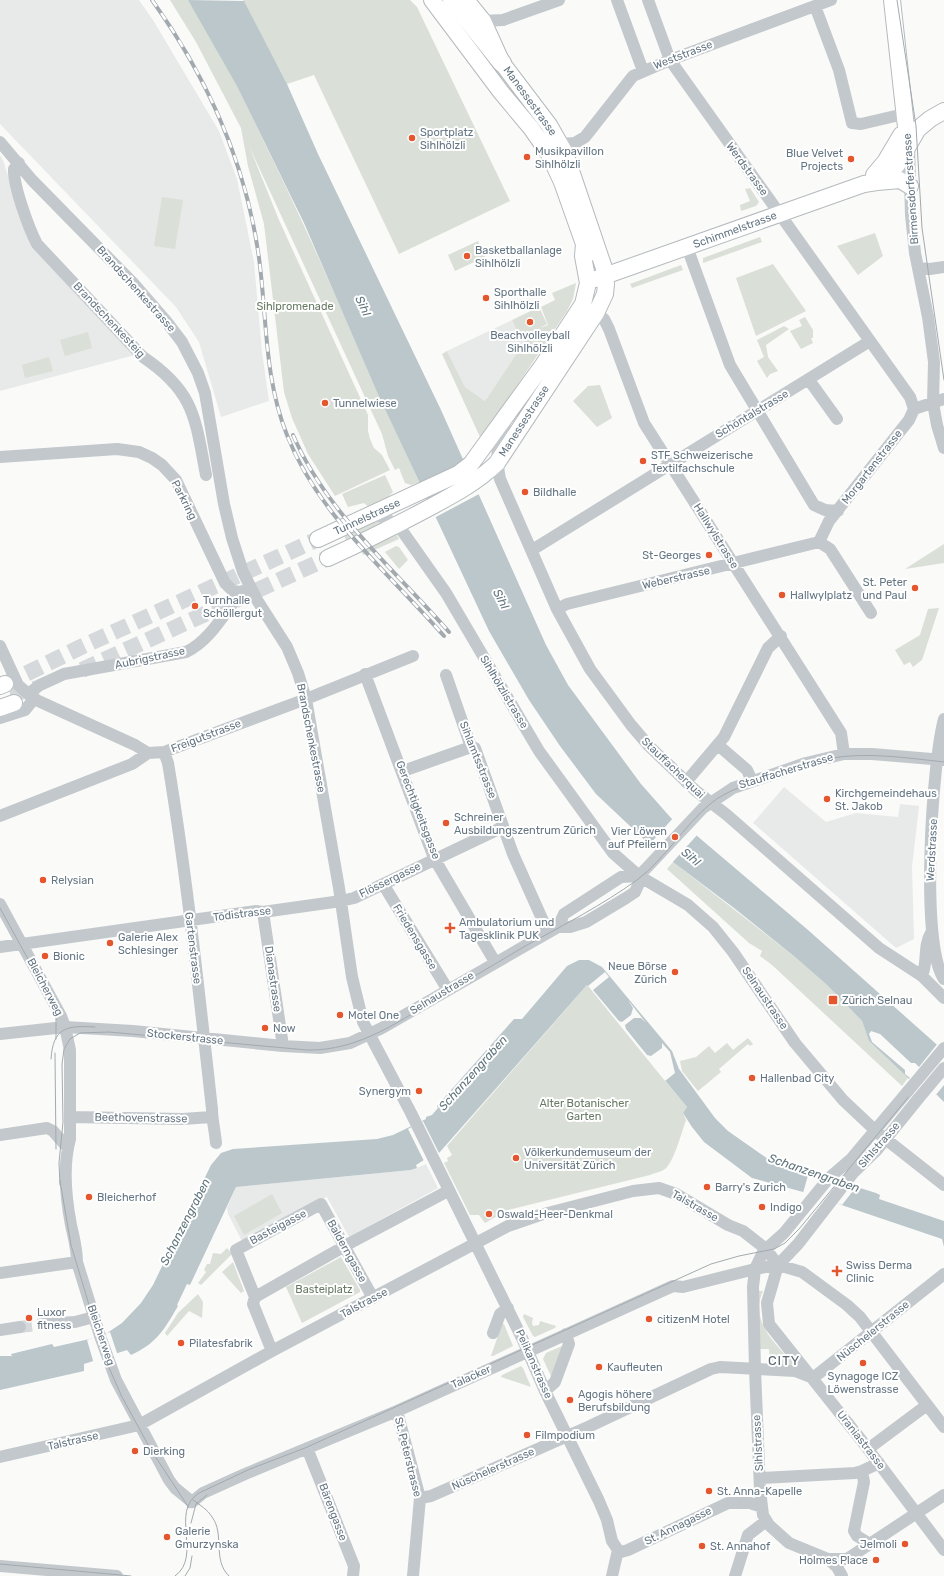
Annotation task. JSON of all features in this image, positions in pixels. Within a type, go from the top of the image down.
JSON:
[{"type":"highway","points":[[452,0],[502,63]]},
{"type":"main road","name":"Manessestrasse","points":[[432,0],[545,148],[562,182],[584,244],[595,269],[605,275]]},
{"type":"main road","name":"Manessestrasse","points":[[424,511],[476,482],[497,463],[596,313],[605,294],[605,275],[602,258],[561,144],[549,125],[502,63],[483,21],[466,0]]},
{"type":"main road","name":"Birmensdorferstrasse","points":[[892,0],[899,50],[905,121]]},
{"type":"main road","name":"Schimmelstrasse","points":[[870,183],[882,167],[905,121],[944,100]]},
{"type":"main road","name":"Schimmelstrasse","points":[[605,275],[870,183],[886,176],[897,165],[908,143],[924,123],[944,111]]},
{"type":"main road","points":[[870,183],[900,180],[910,186]]},
{"type":"main road","name":"Manessestrasse","points":[[472,464],[576,318],[583,304],[588,283],[583,256],[584,244]]},
{"type":"main road","points":[[588,283],[605,275]]},
{"type":"main road","name":"Tunnelstrasse","points":[[318,539],[458,474],[472,464]]},
{"type":"main road","name":"Tunnelstrasse","points":[[328,558],[424,511]]},
{"type":"street","points":[[483,21],[502,20],[559,0]]},
{"type":"street","points":[[617,0],[643,71]]},
{"type":"street","name":"Werdstrasse","points":[[648,0],[670,60],[910,397],[914,409]]},
{"type":"street","name":"Weststrasse","points":[[561,144],[575,143],[585,137],[633,76],[670,60],[831,0]]},
{"type":"street","points":[[815,6],[839,70],[852,123],[861,124],[905,121]]},
{"type":"street","name":"Birmensdorferstrasse","points":[[905,121],[908,143],[915,253],[919,268],[934,362],[938,401],[937,425],[944,448]]},
{"type":"street","name":"Brandschenkestrasse","points":[[0,142],[32,180],[133,283],[166,320],[182,342],[198,374],[204,392],[217,474],[245,590],[287,647],[298,673],[306,699],[357,1002],[369,1036],[416,1125],[431,1157]]},
{"type":"street","name":"Brandschenkesteig","points":[[18,163],[14,169],[15,179],[30,231],[37,244],[143,358],[161,369],[181,391],[195,419],[206,475]]},
{"type":"street","points":[[687,247],[730,365],[814,505],[820,538],[830,549],[871,613]]},
{"type":"street","points":[[919,268],[930,269],[944,267]]},
{"type":"street","name":"Hallwylstrasse","points":[[596,313],[604,319],[609,329],[644,423],[781,636],[841,733],[844,754]]},
{"type":"street","name":"Schöntalstrasse","points":[[532,550],[870,341]]},
{"type":"street","points":[[808,380],[837,419]]},
{"type":"street","points":[[914,409],[938,401]]},
{"type":"street","name":"Manessestrasse","points":[[497,463],[497,445],[501,432],[513,407]]},
{"type":"street","name":"Morgartenstrasse","points":[[820,538],[838,510],[912,416],[914,409]]},
{"type":"street","name":"Parkring","points":[[0,457],[117,449],[139,452],[152,458],[162,465],[176,480],[225,583],[233,590],[245,590]]},
{"type":"street","name":"Stauffacherquai","points":[[497,463],[500,479],[557,609],[590,669],[613,703],[649,746],[709,803],[727,815],[879,948],[922,976],[944,998]]},
{"type":"street","points":[[814,505],[825,510],[838,510]]},
{"type":"street","name":"Sihlhölzlistrasse","points":[[368,516],[380,516],[398,525],[446,593],[539,751],[610,849],[624,864],[639,876]]},
{"type":"street","name":"Weberstrasse","points":[[557,609],[566,604],[734,564],[820,538]]},
{"type":"street","name":"Aubrigstrasse","points":[[0,718],[25,710],[31,697],[40,685],[64,674],[186,652],[192,649],[202,642],[245,590]]},
{"type":"street","points":[[686,782],[724,737],[768,648],[781,636]]},
{"type":"street","points":[[0,646],[18,685],[31,697],[135,745],[148,754]]},
{"type":"street","name":"Freigutstrasse","points":[[0,816],[132,764],[148,754],[164,752],[306,699],[413,656]]},
{"type":"street","name":"Gerechtigkeitsgasse","points":[[366,674],[434,858],[495,962]]},
{"type":"street","name":"Sihlamtsstrasse","points":[[446,675],[471,746],[475,748],[521,873],[553,929]]},
{"type":"street","name":"Werdstrasse","points":[[944,719],[942,762],[930,862],[931,933],[935,946],[937,966],[944,979]]},
{"type":"street","points":[[718,745],[747,770],[752,781]]},
{"type":"street","points":[[403,771],[471,746]]},
{"type":"street","name":"Gartenstrasse","points":[[164,752],[170,774],[205,1039],[212,1109],[211,1117],[214,1122],[216,1143]]},
{"type":"street","name":"Stauffacherstrasse","points":[[639,876],[709,803],[725,792],[752,781],[806,762],[844,754],[872,754],[942,762]]},
{"type":"street","name":"Flössergasse","points":[[341,901],[383,884],[434,858],[503,827]]},
{"type":"street","name":"Selnaustrasse","points":[[369,1036],[553,929],[570,927],[586,922],[635,892],[639,883],[639,876]]},
{"type":"street","name":"Selnaustrasse","points":[[553,929],[564,914],[621,878],[639,876],[688,905],[713,927],[733,952],[796,1043],[843,1100],[880,1135],[944,1185]]},
{"type":"street","name":"Friedensgasse","points":[[383,884],[448,990]]},
{"type":"street","name":"Tödistrasse","points":[[0,947],[256,911],[263,912],[341,901]]},
{"type":"street","name":"Bleicherweg","points":[[0,904],[61,1016],[65,1027],[70,1050],[68,1204],[77,1250],[77,1262],[108,1361],[139,1425],[168,1477],[175,1488],[192,1502]]},
{"type":"street","name":"Dianastrasse","points":[[263,912],[283,1046]]},
{"type":"street","name":"Werdstrasse","points":[[922,976],[926,966],[926,943],[931,933]]},
{"type":"street","name":"Stockerstrasse","points":[[0,1034],[65,1027],[133,1031],[306,1048],[331,1047],[350,1043],[369,1036]]},
{"type":"street","name":"Sihlstrasse","points":[[778,1265],[788,1255],[845,1184],[880,1135],[908,1091],[944,1048]]},
{"type":"street","name":"Sihlstrasse","points":[[766,1521],[762,1507],[754,1369],[753,1287],[755,1269],[766,1249],[784,1233],[829,1178],[880,1135],[918,1099],[944,1068]]},
{"type":"street","name":"Beethovenstrasse","points":[[70,1117],[183,1119],[211,1117]]},
{"type":"street","points":[[0,1135],[47,1128],[53,1131],[68,1147]]},
{"type":"street","name":"Pelikanstrasse","points":[[431,1157],[508,1308],[566,1436],[605,1514],[612,1540],[618,1550]]},
{"type":"street","name":"Talstrasse","points":[[0,1457],[139,1425],[272,1351],[474,1243],[516,1223],[633,1191],[651,1188],[668,1190],[728,1225],[743,1231],[766,1249],[778,1265]]},
{"type":"street","points":[[272,1351],[252,1304],[255,1297],[448,1191]]},
{"type":"street","name":"Balderngasse","points":[[321,1204],[373,1298]]},
{"type":"street","name":"Basteigasse","points":[[255,1297],[236,1250],[321,1204]]},
{"type":"street","points":[[0,1273],[77,1262]]},
{"type":"street","points":[[778,1265],[802,1272],[847,1305],[860,1317],[944,1427]]},
{"type":"street","name":"Talacker","points":[[192,1502],[209,1490],[397,1411],[673,1286],[683,1287],[755,1269],[778,1265]]},
{"type":"street","name":"Uraniastrasse","points":[[778,1265],[767,1303],[767,1316],[769,1324],[879,1463],[944,1550]]},
{"type":"street","name":"Nüschelerstrasse","points":[[420,1498],[431,1496],[566,1436],[711,1368],[795,1371],[813,1378],[944,1274]]},
{"type":"street","points":[[493,1333],[500,1314],[508,1308]]},
{"type":"street","points":[[44,1324],[75,1322],[94,1316]]},
{"type":"street","points":[[0,1330],[20,1327]]},
{"type":"street","points":[[545,1391],[554,1384],[558,1374],[569,1344],[566,1334]]},
{"type":"street","points":[[868,1449],[927,1405]]},
{"type":"street","name":"St. Peterstrasse","points":[[397,1411],[420,1498],[413,1576]]},
{"type":"street","name":"Bärengasse","points":[[307,1448],[354,1566],[353,1576]]},
{"type":"street","points":[[760,1478],[863,1476],[879,1463]]},
{"type":"street","points":[[863,1476],[854,1531],[857,1536],[870,1544]]},
{"type":"street","points":[[828,1560],[847,1559],[944,1495]]},
{"type":"street","name":"St. Annagasse","points":[[618,1550],[621,1552],[628,1550],[728,1503],[750,1503],[762,1507]]},
{"type":"street","points":[[735,1576],[748,1535],[766,1521],[789,1543],[828,1560],[837,1567],[842,1576]]},
{"type":"street","points":[[612,1576],[618,1550]]},
{"type":"street","points":[[0,1566],[56,1573],[117,1576]]},
{"type":"shaded area","points":[[0,0],[139,0],[153,20],[219,131],[237,179],[254,262],[262,352],[269,401],[221,417],[199,342],[176,307],[0,124]]},
{"type":"shaded area","points":[[0,155],[9,179],[12,180],[29,241],[135,355],[0,391]]},
{"type":"shaded area","points":[[512,320],[520,337],[525,341],[485,401],[465,387],[447,351]]},
{"type":"shaded area","points":[[784,787],[826,822],[856,813],[898,817],[900,804],[919,806],[912,867],[914,939],[896,948],[753,823]]},
{"type":"shaded area","points":[[426,1164],[438,1188],[349,1237],[327,1197],[243,1243],[228,1214],[227,1208],[236,1187],[412,1170]]},
{"type":"green space","name":"Sihlpromenade","points":[[170,0],[188,0],[230,70],[305,228],[419,482],[411,485],[405,483],[399,468],[395,470],[388,456],[382,434],[249,146],[279,220],[368,415],[368,431],[370,439],[374,448],[382,455],[390,470],[335,496],[308,454],[292,418],[284,392],[264,224],[248,166],[241,128],[196,42]]},
{"type":"green space","name":"Sportplatz Sihlhölzli","points":[[243,0],[410,0],[417,7],[510,201],[399,254],[314,75],[287,84]]},
{"type":"green space","points":[[750,188],[759,202],[756,206],[741,211],[740,205],[750,201],[745,189]]},
{"type":"green space","points":[[162,197],[183,200],[175,249],[154,246]]},
{"type":"green space","points":[[875,233],[883,256],[858,275],[837,246]]},
{"type":"green space","points":[[760,237],[762,242],[703,263],[703,258]]},
{"type":"green space","name":"Basketballanlage Sihlhölzli","points":[[478,241],[485,257],[455,271],[448,255]]},
{"type":"green space","points":[[773,264],[806,311],[756,336],[736,278]]},
{"type":"green space","points":[[681,265],[683,270],[632,288],[630,284]]},
{"type":"green space","points":[[576,283],[573,299],[567,311],[496,417],[480,437],[442,354],[447,351],[465,387],[485,401],[525,341],[520,337],[512,320],[539,307],[547,324],[540,328],[548,325],[541,307],[555,300],[552,293]]},
{"type":"green space","points":[[805,317],[813,330],[813,338],[811,338],[813,343],[801,349],[790,331],[802,326],[799,320]]},
{"type":"green space","points":[[784,326],[789,329],[766,345],[768,357],[778,371],[770,374],[767,378],[757,361],[764,357],[757,340]]},
{"type":"green space","points":[[88,332],[92,348],[65,356],[60,340]]},
{"type":"green space","points":[[49,357],[53,371],[25,378],[22,365]]},
{"type":"green space","points":[[600,385],[612,418],[597,427],[573,401],[588,386]]},
{"type":"green space","points":[[385,475],[393,492],[387,498],[371,509],[364,503],[348,507],[342,494]]},
{"type":"green space","points":[[382,521],[385,525],[349,541],[345,539],[345,535],[368,523]]},
{"type":"green space","points":[[397,535],[399,539],[363,555],[361,550]]},
{"type":"green space","points":[[944,544],[944,563],[905,569]]},
{"type":"green space","points":[[396,546],[399,547],[408,560],[399,569],[385,552]]},
{"type":"green space","points":[[939,608],[922,660],[913,667],[910,662],[904,665],[895,650],[920,635],[928,609]]},
{"type":"green space","points":[[673,862],[795,957],[827,985],[862,1021],[869,1041],[908,1078],[902,1086],[772,965],[760,956],[762,951],[749,943],[667,869]]},
{"type":"green space","name":"Alter Botanischer Garten","points":[[587,985],[687,1107],[683,1113],[686,1120],[672,1160],[665,1169],[660,1172],[508,1210],[485,1223],[479,1215],[470,1215],[444,1163],[448,1161],[447,1158],[452,1155],[447,1146]]},
{"type":"green space","points":[[748,1038],[753,1044],[750,1046],[748,1044],[719,1069],[721,1072],[698,1091],[682,1071],[680,1061],[696,1057],[709,1046],[715,1053],[727,1043],[733,1050]]},
{"type":"green space","points":[[272,1194],[282,1213],[244,1235],[234,1216]]},
{"type":"green space","points":[[227,1248],[232,1254],[201,1285],[198,1283],[206,1272],[204,1270],[207,1264],[210,1264],[213,1253],[221,1254]]},
{"type":"green space","name":"Basteiplatz","points":[[341,1257],[360,1292],[302,1323],[286,1287]]},
{"type":"green space","points":[[233,1262],[244,1291],[241,1293],[222,1272]]},
{"type":"green space","points":[[758,1291],[763,1291],[759,1312],[766,1331],[793,1363],[791,1365],[770,1365],[769,1349],[759,1349]]},
{"type":"green space","points":[[198,1294],[203,1302],[202,1318],[189,1311],[167,1336],[165,1333],[178,1313]]},
{"type":"green space","points":[[524,1314],[533,1318],[533,1326],[539,1325],[540,1321],[556,1326],[555,1328],[535,1337],[533,1336],[523,1317]]},
{"type":"green space","points":[[502,1324],[504,1324],[513,1346],[491,1356]]},
{"type":"green space","points":[[562,1346],[563,1348],[551,1376],[543,1359],[546,1353]]},
{"type":"green space","points":[[521,1366],[531,1387],[501,1377],[502,1375]]},
{"type":"water","name":"Sihl","points":[[188,0],[244,1],[287,84],[318,154],[441,410],[546,645],[568,685],[641,784],[671,818],[696,835],[808,930],[944,1051],[944,1102],[937,1095],[908,1078],[869,1041],[862,1021],[827,985],[795,957],[734,908],[649,844],[596,794],[560,746],[529,700],[489,631],[378,394],[304,223],[237,86]]},
{"type":"water","name":"Schanzengraben","points":[[579,960],[589,960],[602,967],[672,1051],[679,1069],[715,1118],[728,1131],[768,1159],[876,1193],[880,1195],[879,1199],[944,1221],[944,1247],[942,1239],[803,1192],[752,1178],[704,1142],[683,1113],[687,1107],[587,985],[439,1153],[435,1153],[416,1165],[417,1168],[411,1170],[236,1187],[190,1285],[187,1284],[173,1315],[154,1341],[131,1355],[127,1350],[84,1364],[84,1371],[0,1390],[0,1356],[12,1356],[11,1354],[52,1344],[54,1347],[94,1338],[107,1333],[122,1323],[141,1303],[153,1285],[211,1165],[221,1153],[233,1149],[377,1139],[393,1135],[426,1119],[426,1117],[432,1115],[438,1108],[437,1106],[514,1019],[522,1019],[567,966]]},
{"type":"pier","points":[[477,484],[481,493],[434,518],[426,502]]},
{"type":"pier","points":[[674,817],[698,834],[671,864],[648,846]]},
{"type":"pier","points":[[605,972],[609,977],[593,990],[619,1021],[622,1022],[631,1015],[633,1008],[628,1000],[646,1023],[641,1018],[634,1018],[625,1025],[626,1029],[647,1055],[651,1056],[662,1048],[662,1043],[670,1052],[675,1073],[665,1081],[588,986]]},
{"type":"pier","points":[[871,1031],[880,1034],[911,1063],[915,1063],[919,1067],[938,1043],[944,1049],[944,1085],[935,1096],[907,1081],[910,1078],[905,1074],[905,1070],[872,1042],[869,1034]]},
{"type":"pier","points":[[423,1121],[439,1153],[424,1161],[408,1129]]},
{"type":"pier","points":[[809,1172],[856,1187],[842,1205],[803,1193]]},
{"type":"pier","points":[[110,1332],[118,1356],[94,1364],[87,1340]]},
{"type":"tunnel","points":[[5,684],[81,647],[318,539]]},
{"type":"tunnel","points":[[82,670],[328,558]]},
{"type":"tunnel","points":[[10,694],[38,688]]},
{"type":"tunnel","points":[[20,1327],[44,1324]]},
{"type":"tram line","points":[[897,0],[916,126],[922,228],[944,380]]},
{"type":"tram line","points":[[60,1185],[59,1163],[63,1122],[62,1064],[64,1049],[70,1039],[80,1033],[109,1032],[307,1050],[326,1049],[362,1040],[396,1023],[624,889],[647,872],[700,813],[717,799],[731,791],[816,761],[846,756],[902,757],[944,762]]},
{"type":"tram line","points":[[0,908],[51,1001],[56,1018],[56,1039]]},
{"type":"tram line","points":[[51,1059],[55,1041],[58,1035],[63,1031],[76,1027],[95,1027]]},
{"type":"tram line","points":[[55,1053],[56,1149]]},
{"type":"tram line","points":[[175,1576],[183,1567],[186,1557],[187,1511],[191,1501],[199,1493],[250,1469],[305,1448],[711,1264],[739,1256],[774,1249],[785,1243],[799,1229],[944,1054]]},
{"type":"tram line","points":[[60,1181],[71,1245],[106,1361],[122,1397],[151,1450],[189,1508]]},
{"type":"tram line","points":[[191,1523],[196,1504],[207,1495]]},
{"type":"tram line","points":[[193,1500],[208,1512],[216,1524],[221,1562],[224,1570],[229,1576]]},
{"type":"tram line","points":[[185,1576],[190,1568],[192,1556]]},
{"type":"tram line","points":[[0,1564],[131,1576]]},
{"type":"railway","points":[[152,0],[172,29],[207,90],[234,155],[245,188],[259,258],[267,347],[274,392],[287,435],[300,464],[317,491],[356,542],[444,636]]},
{"type":"railway","points":[[293,435],[307,463],[324,490],[343,515],[363,539],[449,632]]},
{"type":"place","name":"Sportplatz Sihlhölzli","points":[[412,138]]},
{"type":"place","name":"Musikpavillon Sihlhölzli","points":[[527,157]]},
{"type":"place","name":"Blue Velvet Projects","points":[[851,159]]},
{"type":"place","name":"Basketballanlage Sihlhölzli","points":[[467,256]]},
{"type":"place","name":"Sporthalle Sihlhölzli","points":[[486,298]]},
{"type":"place","name":"Beachvolleyball Sihlhölzli","points":[[530,322]]},
{"type":"place","name":"Tunnelwiese","points":[[325,403]]},
{"type":"place","name":"STF Schweizerische Textilfachschule","points":[[643,461]]},
{"type":"place","name":"Bildhalle","points":[[525,492]]},
{"type":"place","name":"St-Georges","points":[[709,555]]},
{"type":"place","name":"St. Peter und Paul","points":[[915,588]]},
{"type":"place","name":"Hallwylplatz","points":[[782,595]]},
{"type":"place","name":"Turnhalle Schöllergut","points":[[195,606]]},
{"type":"place","name":"Kirchgemeindehaus St. Jakob","points":[[827,799]]},
{"type":"place","name":"Schreiner Ausbildungszentrum Zürich","points":[[446,823]]},
{"type":"place","name":"Vier Löwen auf Pfeilern","points":[[675,837]]},
{"type":"place","name":"Relysian","points":[[43,880]]},
{"type":"place","name":"Ambulatorium und Tagesklinik PUK","points":[[450,928]]},
{"type":"place","name":"Galerie Alex Schlesinger","points":[[110,943]]},
{"type":"place","name":"Bionic","points":[[45,956]]},
{"type":"place","name":"Neue Börse Zürich","points":[[675,972]]},
{"type":"place","name":"Zürich Selnau","points":[[833,1000]]},
{"type":"place","name":"Motel One","points":[[340,1015]]},
{"type":"place","name":"Now","points":[[265,1028]]},
{"type":"place","name":"Hallenbad City","points":[[752,1078]]},
{"type":"place","name":"Synergym","points":[[419,1091]]},
{"type":"place","name":"Völkerkundemuseum der Universität Zürich","points":[[516,1158]]},
{"type":"place","name":"Barry's Zurich","points":[[707,1187]]},
{"type":"place","name":"Bleicherhof","points":[[89,1197]]},
{"type":"place","name":"Indigo","points":[[762,1207]]},
{"type":"place","name":"Oswald-Heer-Denkmal","points":[[489,1214]]},
{"type":"place","name":"Swiss Derma Clinic","points":[[837,1271]]},
{"type":"place","name":"Luxor fitness","points":[[29,1318]]},
{"type":"place","name":"citizenM Hotel","points":[[649,1319]]},
{"type":"place","name":"Pilatesfabrik","points":[[181,1343]]},
{"type":"place","name":"Synagoge ICZ Löwenstrasse","points":[[863,1363]]},
{"type":"place","name":"Kaufleuten","points":[[599,1367]]},
{"type":"place","name":"Agogis höhere Berufsbildung","points":[[570,1400]]},
{"type":"place","name":"Filmpodium","points":[[527,1435]]},
{"type":"place","name":"Dierking","points":[[135,1451]]},
{"type":"place","name":"St. Anna-Kapelle","points":[[709,1491]]},
{"type":"place","name":"Galerie Gmurzynska","points":[[167,1537]]},
{"type":"place","name":"Jelmoli","points":[[905,1544]]},
{"type":"place","name":"St. Annahof","points":[[702,1546]]},
{"type":"place","name":"Holmes Place","points":[[876,1560]]},
{"type":"district","name":"CITY","points":[[784,1360]]}]
